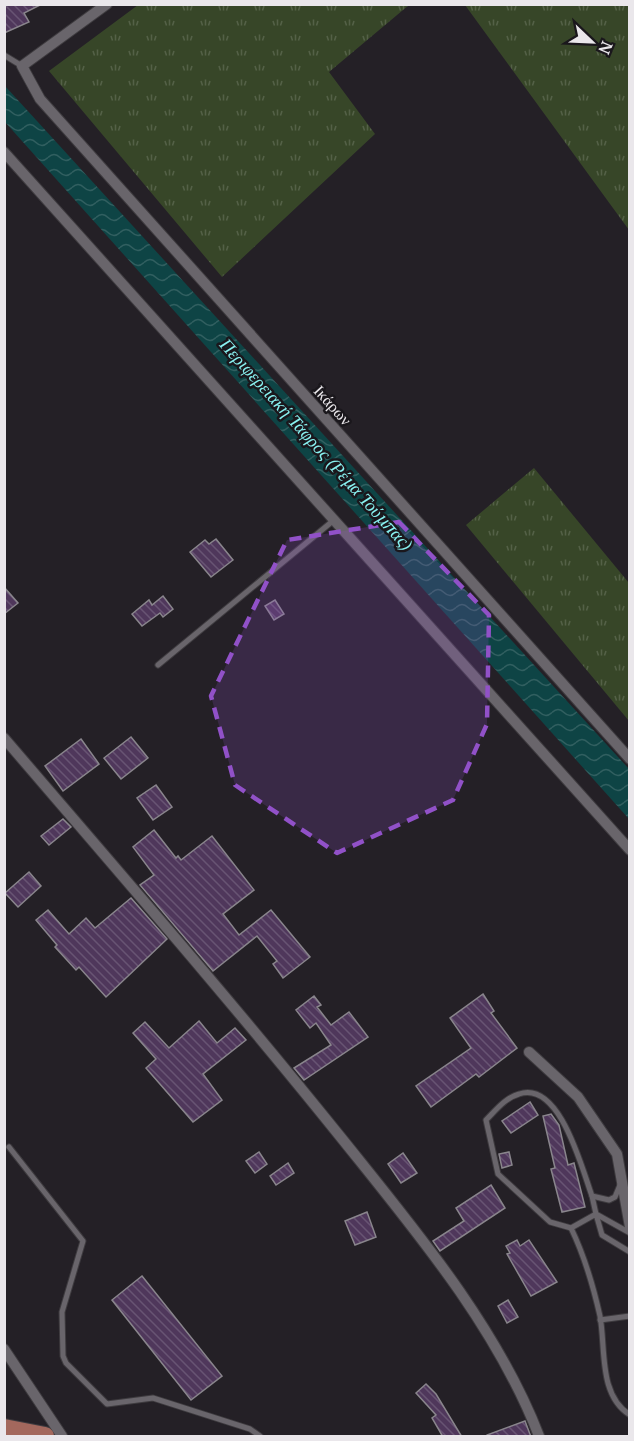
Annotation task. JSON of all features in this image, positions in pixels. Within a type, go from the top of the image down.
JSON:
[{"type":"main road","points":[[4,1428],[45,1437]]},
{"type":"street","points":[[22,66],[107,4]]},
{"type":"street","name":"Ικάρων","points":[[22,66],[40,99],[630,759]]},
{"type":"street","points":[[4,152],[630,850]]},
{"type":"street","points":[[4,738],[322,1114],[404,1216],[496,1347],[524,1398],[539,1437]]},
{"type":"street","points":[[529,1052],[578,1097],[617,1154],[623,1177],[624,1203],[630,1227]]},
{"type":"street","points":[[4,1349],[62,1437]]},
{"type":"lane","points":[[4,55],[22,66]]},
{"type":"lane","points":[[158,665],[334,520]]},
{"type":"lane","points":[[596,1214],[571,1228],[550,1222],[498,1174],[486,1120],[503,1102],[521,1093],[536,1094],[550,1103],[562,1118],[592,1196],[602,1235],[630,1252]]},
{"type":"lane","points":[[9,1147],[83,1241],[62,1312],[63,1356],[66,1363],[107,1404],[153,1398],[250,1429],[260,1437]]},
{"type":"lane","points":[[592,1196],[603,1200],[615,1197],[623,1177]]},
{"type":"lane","points":[[596,1214],[630,1233]]},
{"type":"lane","points":[[571,1228],[589,1270],[600,1320],[607,1378],[612,1395],[618,1407],[630,1415]]},
{"type":"lane","points":[[600,1320],[630,1316]]},
{"type":"highlighted area","points":[[399,522],[489,615],[487,724],[453,800],[337,853],[235,785],[211,696],[287,540]]},
{"type":"green space","points":[[138,5],[409,5],[329,72],[375,134],[222,277],[49,71]]},
{"type":"green space","points":[[465,5],[629,5],[629,230]]},
{"type":"green space","points":[[534,468],[629,583],[629,721],[466,525]]},
{"type":"water","name":"Περιφερειακή Τάφρος (Ρέμα Τούμπας)","points":[[5,86],[629,769],[629,819],[5,122]]},
{"type":"building","points":[[4,4],[42,4],[24,13],[29,22],[4,33]]},
{"type":"building","points":[[216,539],[233,560],[211,577],[190,552],[205,540],[209,544]]},
{"type":"building","points":[[4,587],[18,603],[4,614]]},
{"type":"building","points":[[163,596],[173,609],[163,617],[160,613],[142,626],[132,614],[149,600],[152,605]]},
{"type":"building","points":[[275,600],[284,614],[274,620],[265,606]]},
{"type":"building","points":[[131,737],[148,758],[121,779],[104,758]]},
{"type":"building","points":[[81,739],[99,764],[63,791],[45,766]]},
{"type":"building","points":[[156,785],[172,807],[153,820],[137,798]]},
{"type":"building","points":[[63,819],[71,827],[49,845],[41,836]]},
{"type":"building","points":[[154,830],[176,858],[178,856],[181,860],[212,836],[254,890],[223,914],[239,935],[271,910],[310,957],[283,978],[273,964],[277,961],[257,936],[213,971],[140,885],[154,875],[133,847]]},
{"type":"building","points":[[29,872],[41,886],[18,907],[5,893]]},
{"type":"building","points":[[131,898],[167,939],[106,997],[79,967],[76,970],[55,947],[57,945],[36,920],[48,910],[69,934],[86,918],[95,928]]},
{"type":"building","points":[[483,994],[494,1011],[491,1013],[517,1048],[479,1077],[476,1074],[431,1107],[416,1086],[471,1048],[450,1018]]},
{"type":"building","points":[[314,996],[321,1005],[317,1007],[331,1025],[349,1012],[368,1037],[304,1080],[294,1068],[331,1045],[316,1023],[310,1028],[296,1010]]},
{"type":"building","points":[[199,1021],[217,1043],[235,1028],[246,1040],[203,1074],[222,1100],[193,1122],[146,1068],[156,1059],[133,1033],[145,1022],[169,1048]]},
{"type":"building","points":[[530,1102],[538,1115],[511,1133],[502,1121]]},
{"type":"building","points":[[551,1114],[559,1125],[568,1165],[574,1163],[585,1207],[562,1212],[551,1169],[555,1168],[543,1116]]},
{"type":"building","points":[[259,1152],[267,1164],[255,1173],[246,1161]]},
{"type":"building","points":[[509,1152],[512,1165],[502,1168],[499,1154]]},
{"type":"building","points":[[403,1153],[417,1173],[401,1183],[388,1164]]},
{"type":"building","points":[[288,1163],[294,1173],[276,1185],[270,1176]]},
{"type":"building","points":[[491,1185],[505,1208],[440,1251],[433,1241],[464,1221],[456,1208]]},
{"type":"building","points":[[367,1212],[376,1237],[355,1245],[345,1221]]},
{"type":"building","points":[[517,1240],[520,1246],[529,1240],[557,1282],[531,1296],[507,1254],[510,1253],[506,1246]]},
{"type":"building","points":[[142,1276],[222,1376],[191,1400],[112,1300]]},
{"type":"building","points":[[508,1300],[518,1317],[507,1323],[498,1306]]},
{"type":"building","points":[[426,1384],[436,1394],[462,1437],[443,1437],[432,1418],[436,1415],[416,1393]]},
{"type":"building","points":[[525,1421],[531,1437],[487,1437],[487,1435]]}]
